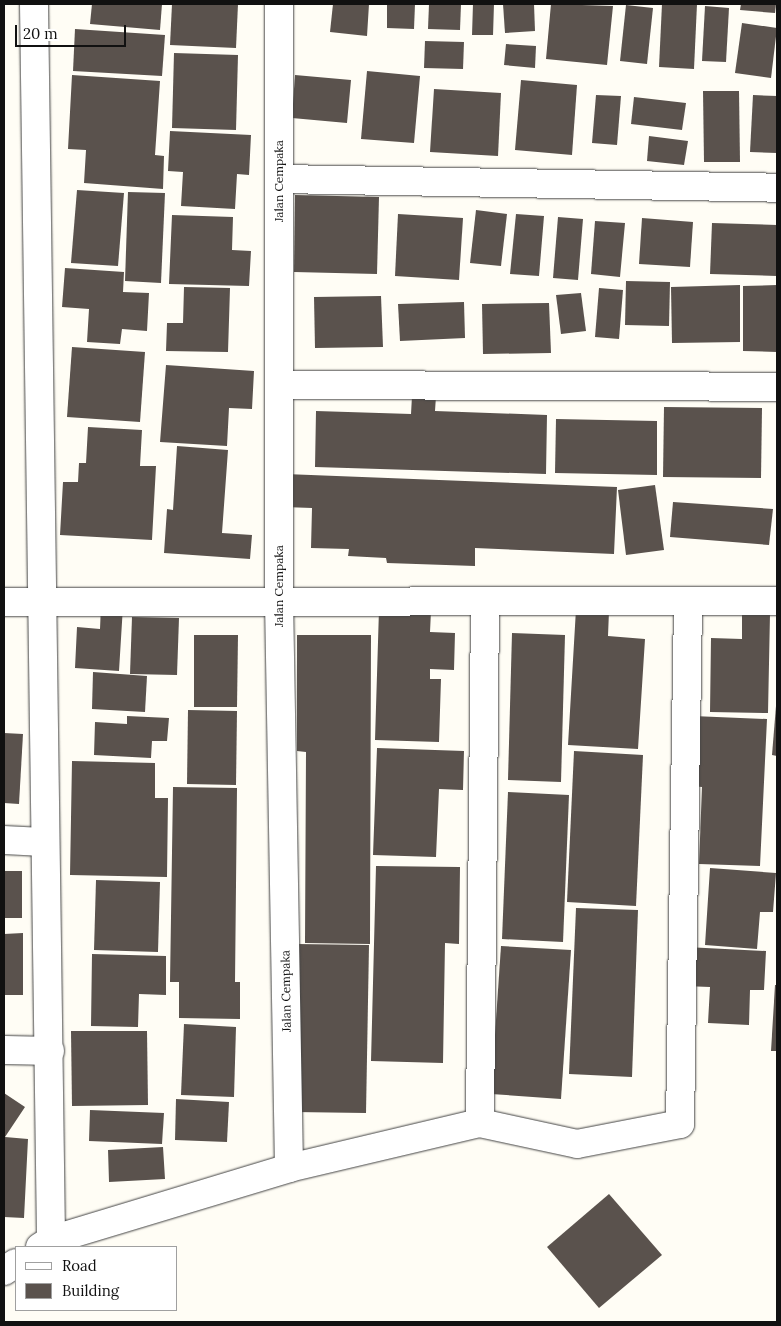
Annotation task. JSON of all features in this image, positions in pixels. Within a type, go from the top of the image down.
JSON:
[{"type":"street","points":[[34,4],[44,842],[50,1051],[45,1244],[289,1168],[480,1123],[578,1144],[680,1124],[688,604]]},
{"type":"street","name":"Jalan Cempaka","points":[[279,4],[279,600],[289,1168]]},
{"type":"street","points":[[279,179],[777,188]]},
{"type":"street","points":[[279,385],[777,387]]},
{"type":"street","points":[[4,602],[279,600],[688,604],[777,602]]},
{"type":"street","points":[[480,1123],[485,602]]},
{"type":"street","points":[[4,840],[44,842]]},
{"type":"street","points":[[4,1050],[50,1051]]},
{"type":"street","points":[[4,1271],[15,1264]]},
{"type":"building","points":[[92,4],[162,4],[160,30],[90,24]]},
{"type":"building","points":[[172,4],[238,4],[236,48],[170,45]]},
{"type":"building","points":[[333,4],[369,4],[367,36],[330,32]]},
{"type":"building","points":[[387,4],[415,4],[414,29],[387,28]]},
{"type":"building","points":[[429,4],[461,4],[460,30],[428,29]]},
{"type":"building","points":[[473,4],[494,4],[493,35],[472,35]]},
{"type":"building","points":[[503,4],[534,4],[535,31],[505,33]]},
{"type":"building","points":[[551,4],[613,6],[607,65],[546,59]]},
{"type":"building","points":[[662,4],[697,4],[694,69],[659,67]]},
{"type":"building","points":[[741,4],[776,4],[775,13],[740,10]]},
{"type":"building","points":[[626,5],[653,8],[647,64],[620,61]]},
{"type":"building","points":[[705,6],[729,8],[726,62],[702,61]]},
{"type":"building","points":[[742,23],[777,28],[771,78],[735,73]]},
{"type":"building","points":[[75,29],[165,35],[162,76],[73,71]]},
{"type":"building","points":[[425,41],[464,42],[463,69],[424,68]]},
{"type":"building","points":[[506,44],[536,46],[535,68],[504,65]]},
{"type":"building","points":[[174,53],[238,55],[236,130],[172,128]]},
{"type":"building","points":[[367,71],[420,76],[414,143],[361,139]]},
{"type":"building","points":[[72,75],[160,81],[155,155],[164,156],[163,189],[84,183],[86,150],[68,149]]},
{"type":"building","points":[[295,75],[351,80],[347,123],[292,118]]},
{"type":"building","points":[[521,80],[577,85],[572,155],[515,150]]},
{"type":"building","points":[[434,89],[501,93],[498,156],[430,152]]},
{"type":"building","points":[[703,91],[739,91],[740,162],[704,162]]},
{"type":"building","points":[[596,95],[621,96],[617,145],[592,143]]},
{"type":"building","points":[[753,95],[777,96],[777,153],[750,152]]},
{"type":"building","points":[[634,97],[686,103],[682,130],[631,124]]},
{"type":"building","points":[[170,131],[251,135],[249,175],[237,174],[235,209],[181,206],[183,172],[168,171]]},
{"type":"building","points":[[649,136],[688,141],[684,165],[647,161]]},
{"type":"building","points":[[77,190],[124,193],[118,266],[71,263]]},
{"type":"building","points":[[128,192],[165,193],[161,283],[125,281]]},
{"type":"building","points":[[295,195],[379,197],[377,274],[294,272]]},
{"type":"building","points":[[476,210],[507,214],[501,266],[470,263]]},
{"type":"building","points":[[398,214],[463,218],[459,280],[395,276]]},
{"type":"building","points":[[516,214],[544,216],[539,276],[510,274]]},
{"type":"building","points":[[172,215],[233,217],[232,250],[251,251],[249,286],[169,284]]},
{"type":"building","points":[[558,217],[583,219],[578,280],[553,278]]},
{"type":"building","points":[[642,218],[693,222],[690,267],[639,264]]},
{"type":"building","points":[[595,221],[625,223],[620,277],[591,274]]},
{"type":"building","points":[[712,223],[777,225],[777,276],[710,274]]},
{"type":"building","points":[[65,268],[124,272],[123,292],[149,293],[147,331],[122,329],[120,344],[87,342],[89,309],[62,307]]},
{"type":"building","points":[[626,281],[670,282],[669,326],[625,325]]},
{"type":"building","points":[[740,285],[740,342],[672,343],[671,287]]},
{"type":"building","points":[[777,285],[777,352],[743,351],[743,286]]},
{"type":"building","points":[[184,287],[230,288],[228,352],[166,351],[167,323],[183,323]]},
{"type":"building","points":[[599,288],[623,290],[619,339],[595,337]]},
{"type":"building","points":[[581,293],[586,331],[561,334],[556,295]]},
{"type":"building","points":[[381,296],[383,347],[315,348],[314,297]]},
{"type":"building","points":[[464,302],[465,338],[400,341],[398,304]]},
{"type":"building","points":[[549,303],[551,353],[483,354],[482,304]]},
{"type":"building","points":[[72,347],[145,352],[140,422],[67,417]]},
{"type":"building","points":[[166,365],[254,371],[252,409],[229,408],[227,446],[160,442]]},
{"type":"building","points":[[412,396],[436,396],[435,411],[547,415],[546,474],[315,467],[316,411],[411,414]]},
{"type":"building","points":[[664,407],[762,408],[761,478],[663,477]]},
{"type":"building","points":[[556,419],[657,421],[657,475],[555,473]]},
{"type":"building","points":[[88,427],[142,430],[140,466],[156,466],[152,540],[60,535],[63,482],[78,482],[79,463],[86,463]]},
{"type":"building","points":[[177,446],[228,450],[222,533],[252,535],[250,559],[164,553],[167,509],[173,510]]},
{"type":"building","points":[[285,474],[617,487],[614,554],[475,548],[475,566],[387,563],[386,558],[348,556],[349,549],[311,548],[312,508],[284,507]]},
{"type":"building","points":[[655,485],[664,550],[626,555],[618,490]]},
{"type":"building","points":[[673,502],[773,509],[769,545],[670,537]]},
{"type":"building","points":[[101,605],[123,606],[119,671],[75,668],[77,627],[100,629]]},
{"type":"building","points":[[379,609],[431,611],[430,632],[455,633],[454,670],[430,669],[430,679],[441,679],[439,742],[375,740]]},
{"type":"building","points":[[576,609],[609,611],[608,636],[645,639],[638,749],[568,745]]},
{"type":"building","points":[[742,613],[770,614],[768,713],[710,712],[711,638],[742,639]]},
{"type":"building","points":[[132,617],[179,618],[177,675],[130,674]]},
{"type":"building","points":[[512,633],[565,635],[561,782],[508,780]]},
{"type":"building","points":[[194,635],[238,635],[237,707],[194,707]]},
{"type":"building","points":[[297,635],[371,635],[370,944],[305,943],[306,752],[297,751]]},
{"type":"building","points":[[93,672],[147,676],[145,712],[92,709]]},
{"type":"building","points":[[777,706],[777,756],[772,755]]},
{"type":"building","points":[[188,710],[237,711],[236,785],[187,784]]},
{"type":"building","points":[[127,716],[169,718],[167,741],[152,741],[151,758],[94,755],[95,722],[127,724]]},
{"type":"building","points":[[693,716],[767,719],[760,866],[699,864],[702,787],[690,786]]},
{"type":"building","points":[[4,733],[23,734],[19,804],[4,803]]},
{"type":"building","points":[[377,748],[464,751],[463,790],[439,789],[436,857],[373,855]]},
{"type":"building","points":[[574,751],[643,755],[636,906],[567,902]]},
{"type":"building","points":[[72,761],[155,763],[155,798],[168,798],[167,877],[70,875]]},
{"type":"building","points":[[173,787],[237,788],[235,982],[240,982],[240,1019],[179,1018],[179,982],[170,982]]},
{"type":"building","points":[[508,792],[569,795],[563,942],[502,939]]},
{"type":"building","points":[[376,866],[460,867],[459,944],[445,943],[443,1063],[371,1061]]},
{"type":"building","points":[[710,868],[776,873],[773,912],[760,912],[757,949],[705,945]]},
{"type":"building","points":[[4,871],[22,871],[22,918],[4,918]]},
{"type":"building","points":[[96,880],[160,882],[158,952],[94,950]]},
{"type":"building","points":[[576,908],[638,910],[632,1077],[569,1074]]},
{"type":"building","points":[[23,933],[23,995],[4,995],[4,934]]},
{"type":"building","points":[[297,944],[369,945],[366,1113],[294,1112]]},
{"type":"building","points":[[501,946],[571,950],[561,1099],[491,1094]]},
{"type":"building","points":[[686,947],[766,951],[764,990],[750,990],[749,1025],[708,1023],[710,987],[684,986]]},
{"type":"building","points":[[92,954],[166,956],[166,995],[139,994],[138,1027],[91,1026]]},
{"type":"building","points":[[775,985],[777,985],[777,1051],[771,1051]]},
{"type":"building","points":[[184,1024],[236,1027],[234,1097],[181,1095]]},
{"type":"building","points":[[71,1031],[147,1031],[148,1105],[72,1106]]},
{"type":"building","points":[[4,1093],[25,1107],[5,1137],[28,1139],[24,1218],[4,1217]]},
{"type":"building","points":[[176,1099],[229,1102],[227,1142],[175,1140]]},
{"type":"building","points":[[90,1110],[164,1113],[162,1144],[89,1141]]},
{"type":"building","points":[[163,1147],[165,1179],[109,1182],[108,1150]]},
{"type":"building","points":[[609,1194],[662,1255],[599,1308],[547,1247]]}]
